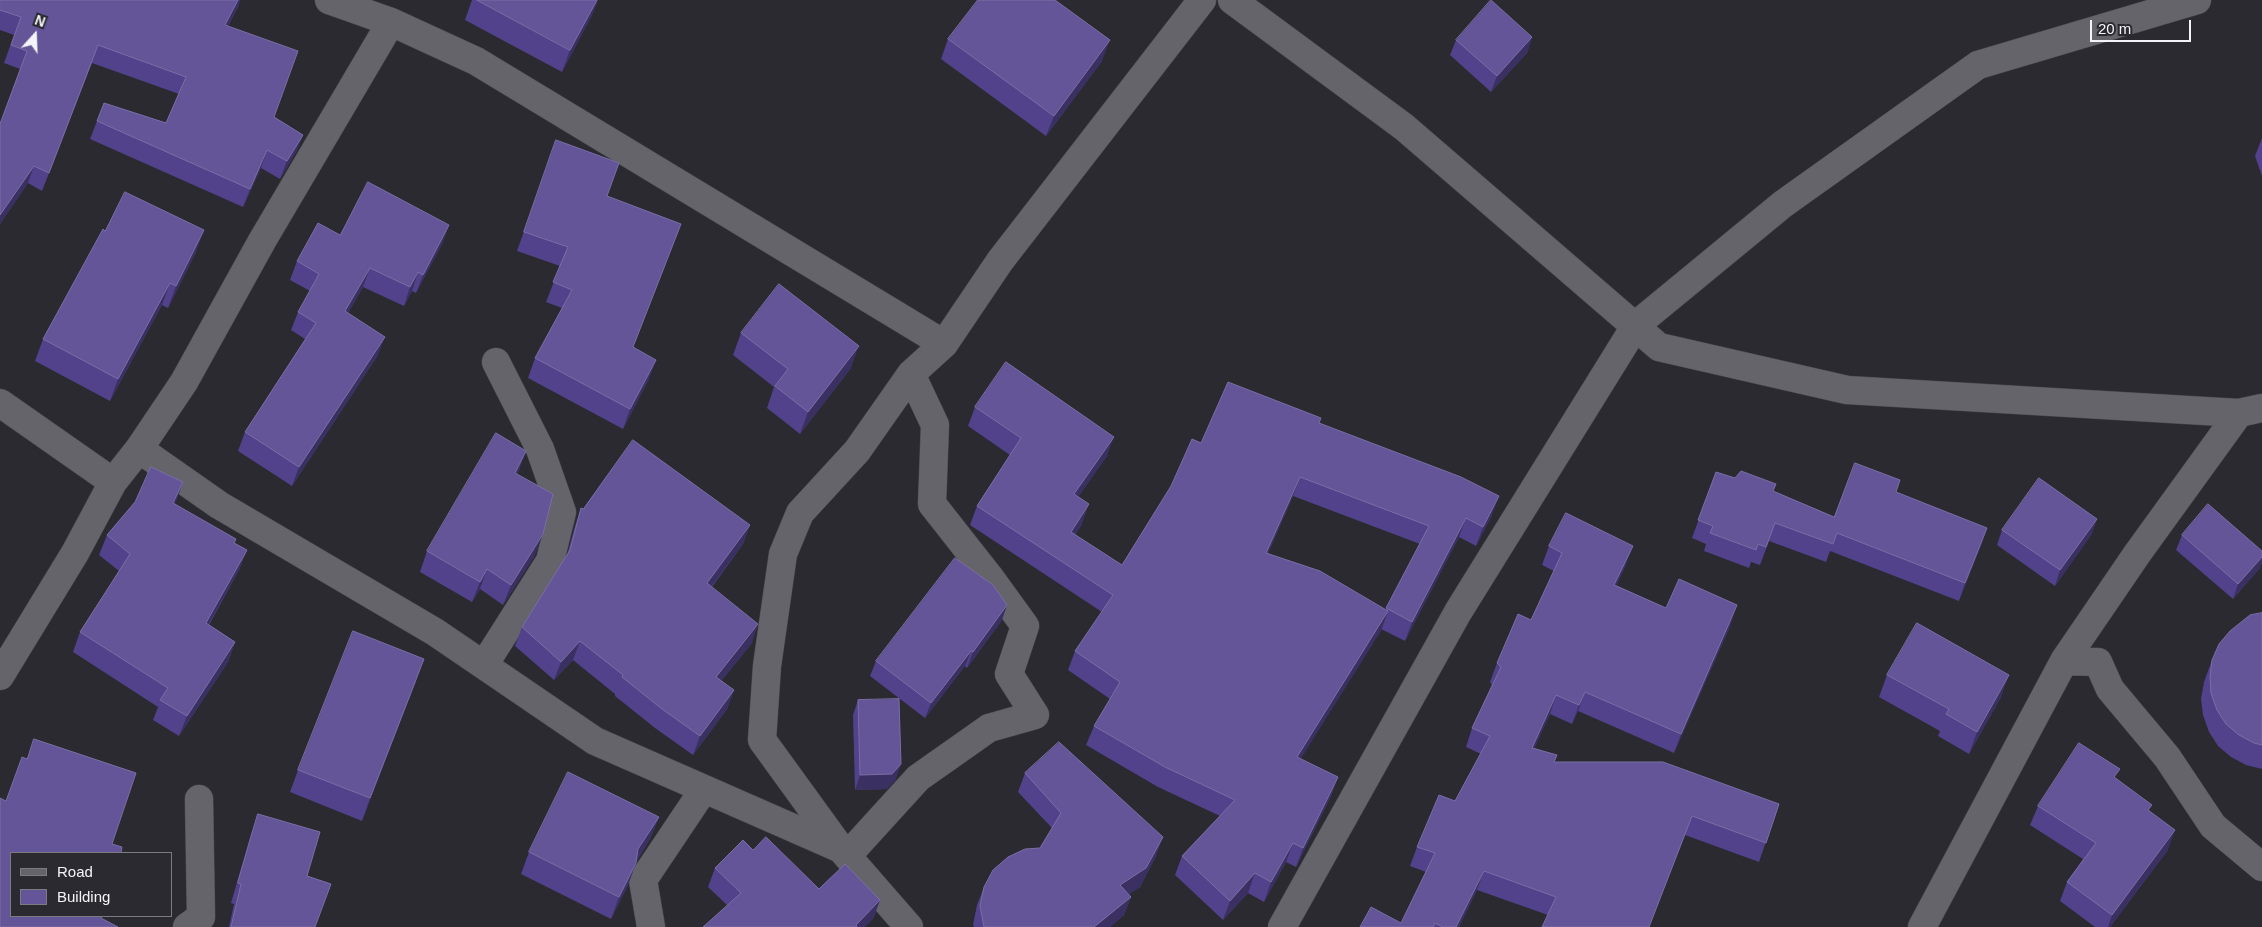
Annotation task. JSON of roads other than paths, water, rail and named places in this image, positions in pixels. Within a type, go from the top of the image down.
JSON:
[{"type":"street","points":[[329,0],[391,22],[476,61],[944,344]]},
{"type":"street","points":[[909,927],[844,852],[762,740],[767,666],[783,554],[800,513],[857,452],[911,374],[944,344],[1000,261],[1202,0]]},
{"type":"street","points":[[1232,0],[1404,127],[1636,325],[1659,347],[1847,390],[2251,411]]},
{"type":"street","points":[[1282,927],[1458,612],[1636,325],[1783,204],[1978,65],[2197,0]]},
{"type":"street","points":[[0,676],[75,553],[113,482],[184,382],[262,241],[391,22]]},
{"type":"street","points":[[484,665],[550,561],[562,512],[540,449],[496,362]]},
{"type":"street","points":[[844,852],[918,778],[989,728],[1035,715],[1009,674],[1025,626],[932,504],[935,425],[911,374]]},
{"type":"street","points":[[0,403],[113,482]]},
{"type":"street","points":[[1922,927],[2064,661],[2137,554],[2251,411]]},
{"type":"street","points":[[138,449],[219,505],[435,632],[595,741],[844,852]]},
{"type":"street","points":[[2064,661],[2098,662],[2110,689],[2167,757],[2213,826],[2262,867]]},
{"type":"street","points":[[651,927],[643,880],[704,789]]},
{"type":"street","points":[[196,924],[199,799]]}]
